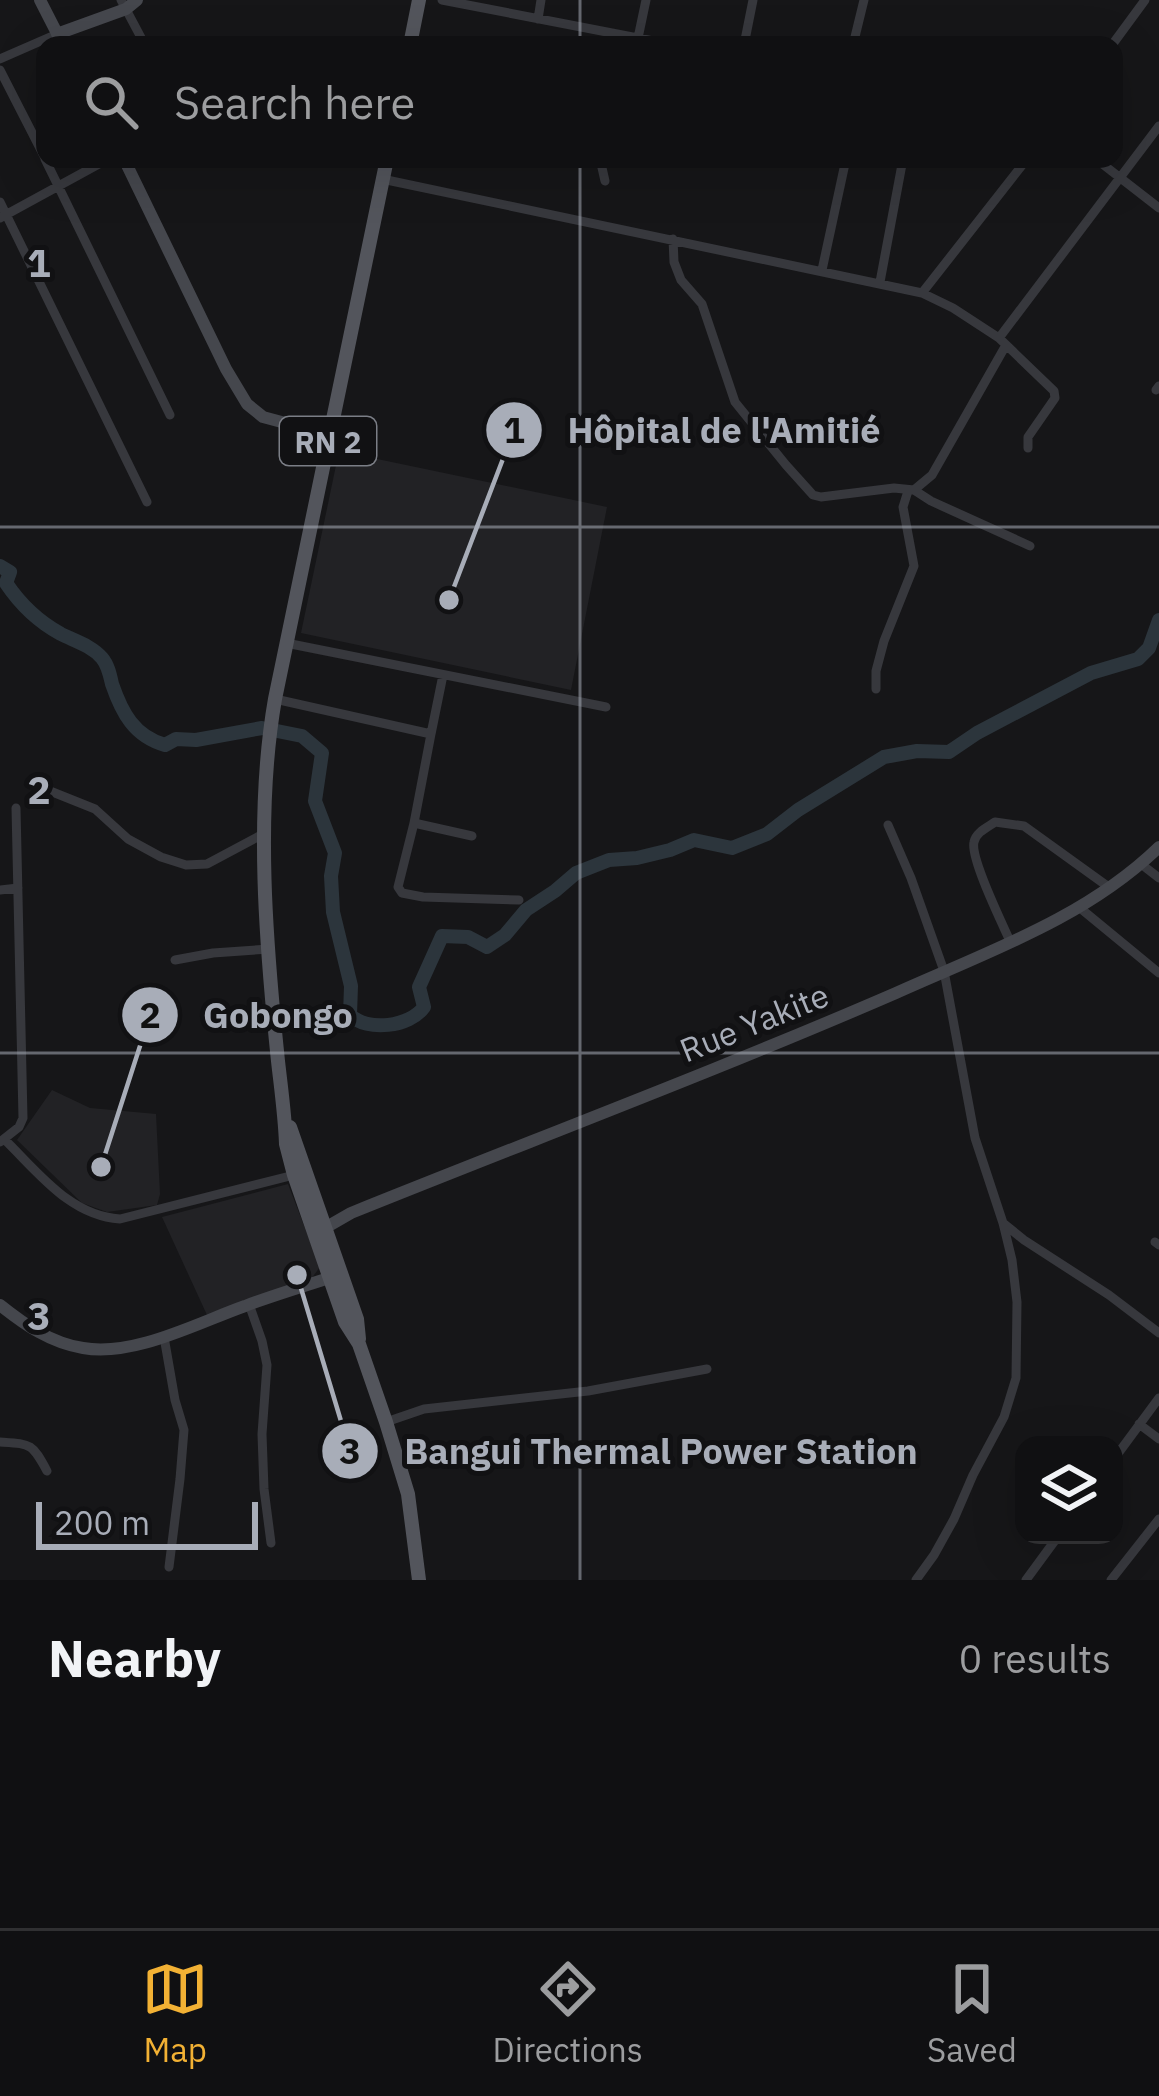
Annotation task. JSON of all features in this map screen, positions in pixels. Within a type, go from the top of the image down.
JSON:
[{"type":"main road","points":[[40,0],[58,36]]},
{"type":"main road","points":[[412,36],[419,0]]},
{"type":"main road","points":[[66,36],[128,3]]},
{"type":"main road","points":[[128,168],[247,404],[263,417],[330,435]]},
{"type":"main road","name":"RN 2","points":[[314,1214],[294,1175],[286,1144],[269,949],[265,832],[270,731],[385,168]]},
{"type":"main road","name":"Rue Yakite","points":[[320,1231],[351,1213],[847,1014],[1010,941],[1080,908],[1159,848]]},
{"type":"main road","name":"RN 2","points":[[285,1116],[336,1276],[358,1319],[359,1344],[408,1494],[419,1580]]},
{"type":"main road","name":"Rue Yakite","points":[[314,1214],[351,1213]]},
{"type":"main road","points":[[0,1305],[65,1345],[116,1349],[336,1276]]},
{"type":"street","points":[[442,0],[615,36]]},
{"type":"street","points":[[538,19],[541,0]]},
{"type":"street","points":[[630,36],[646,0]]},
{"type":"street","points":[[746,36],[753,0]]},
{"type":"street","points":[[855,36],[864,0]]},
{"type":"street","points":[[1119,36],[1145,0]]},
{"type":"street","points":[[128,3],[141,36]]},
{"type":"street","points":[[0,59],[36,47]]},
{"type":"street","points":[[0,70],[36,141]]},
{"type":"street","points":[[876,689],[875,671],[884,641],[914,566],[902,507],[911,490],[932,475],[1003,341],[1159,126]]},
{"type":"street","points":[[50,168],[170,415]]},
{"type":"street","points":[[3,217],[90,168]]},
{"type":"street","points":[[602,168],[605,181]]},
{"type":"street","points":[[822,270],[844,168]]},
{"type":"street","points":[[880,282],[901,168]]},
{"type":"street","points":[[922,293],[1020,168]]},
{"type":"street","points":[[1108,168],[1159,208]]},
{"type":"street","points":[[382,179],[922,293],[1003,341],[1054,391],[1055,398],[1028,437],[1028,448]]},
{"type":"street","points":[[0,202],[3,217],[146,502]]},
{"type":"street","points":[[673,239],[674,262],[681,280],[702,304],[735,402],[813,495],[911,490],[1030,546]]},
{"type":"street","points":[[286,643],[606,707]]},
{"type":"street","points":[[443,675],[398,887],[402,893],[423,897],[519,900]]},
{"type":"street","points":[[275,699],[431,734]]},
{"type":"street","points":[[35,785],[95,809],[128,839],[186,865],[207,864],[265,832]]},
{"type":"street","points":[[16,808],[23,1118],[2,1139],[69,1201],[103,1218],[120,1219],[294,1175]]},
{"type":"street","points":[[1010,941],[973,844],[995,822],[1024,826],[1110,888]]},
{"type":"street","points":[[414,823],[472,836]]},
{"type":"street","points":[[888,825],[944,971],[975,1138],[1003,1223],[1017,1303],[1016,1378],[954,1520],[916,1580]]},
{"type":"street","points":[[0,835],[17,835]]},
{"type":"street","points":[[1141,864],[1159,878]]},
{"type":"street","points":[[0,890],[18,888]]},
{"type":"street","points":[[1080,908],[1159,973]]},
{"type":"street","points":[[175,960],[269,949]]},
{"type":"street","points":[[1003,1223],[1159,1333]]},
{"type":"street","points":[[249,1304],[267,1365],[262,1434],[271,1544]]},
{"type":"street","points":[[164,1336],[184,1430],[169,1567]]},
{"type":"street","points":[[386,1422],[424,1409],[588,1391],[707,1369]]},
{"type":"street","points":[[1123,1446],[1159,1398]]},
{"type":"street","points":[[1139,1424],[1159,1439]]},
{"type":"street","points":[[0,1442],[28,1444],[47,1471]]},
{"type":"street","points":[[1111,1580],[1159,1519]]},
{"type":"street","points":[[1026,1580],[1052,1544]]},
{"type":"shaded area","points":[[339,451],[607,507],[571,690],[301,633]]},
{"type":"shaded area","points":[[52,1090],[90,1108],[156,1114],[157,1205],[107,1212],[82,1203],[17,1140]]},
{"type":"shaded area","points":[[288,1184],[320,1267],[311,1279],[207,1315],[162,1217]]},
{"type":"waterway","points":[[0,566],[10,572],[6,583],[30,612],[102,658],[125,714],[145,736],[165,745],[176,739],[262,728],[302,736],[322,753],[315,801],[335,853],[333,912],[351,986],[350,1015],[377,1025],[399,1023],[424,1007],[419,987],[442,936],[468,937],[487,947],[576,873],[609,860],[637,858],[694,840],[732,848],[767,834],[884,757],[949,752],[1091,673],[1138,659],[1149,648],[1159,620]]},
{"type":"waterway","points":[[0,584],[6,583]]},
{"type":"place","name":"Hôpital de l'Amitié","points":[[449,600]]},
{"type":"place","name":"Gobongo","points":[[101,1167]]},
{"type":"place","name":"Bangui Thermal Power Station","points":[[297,1275]]}]
